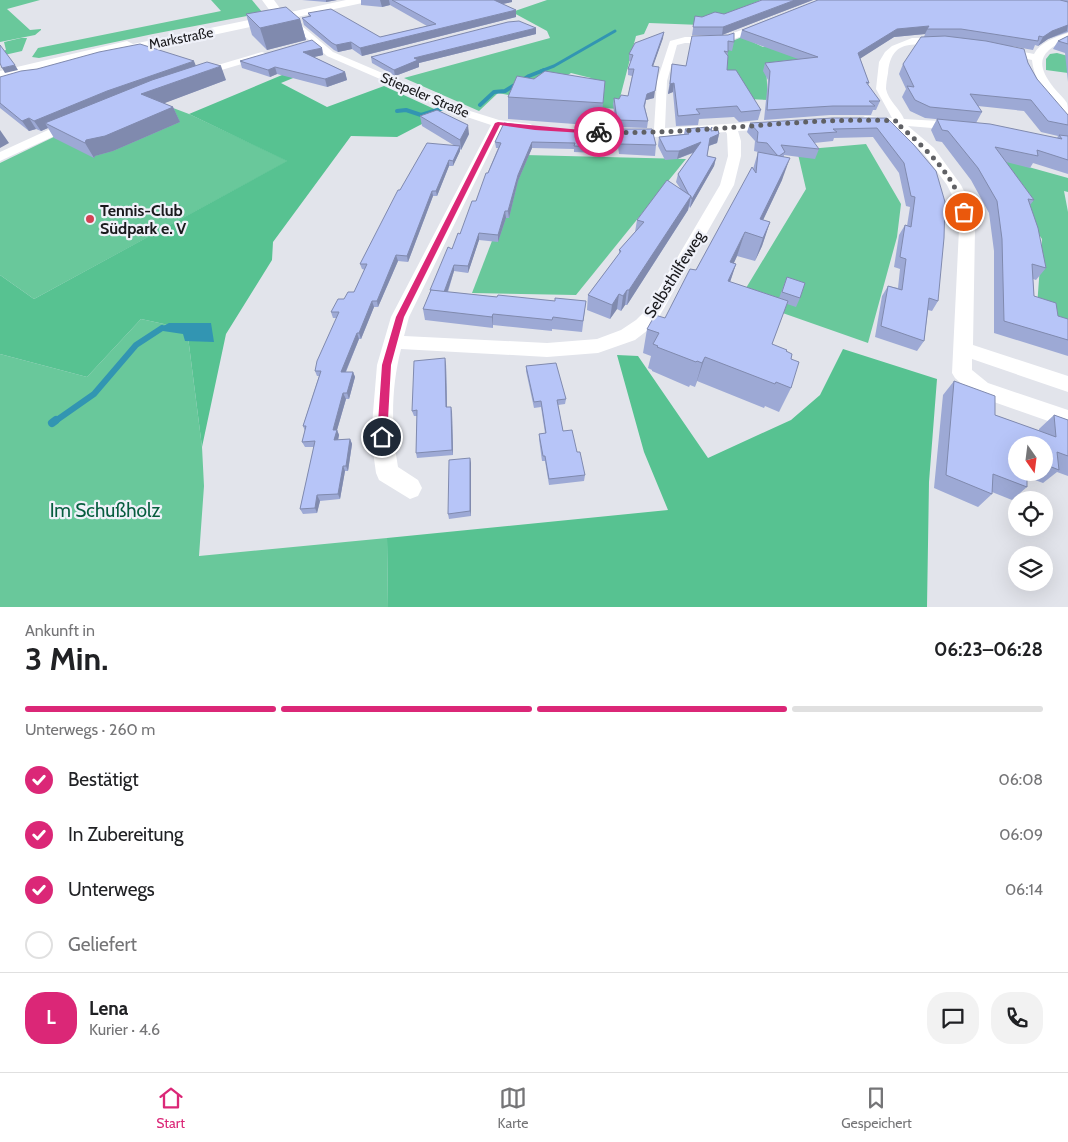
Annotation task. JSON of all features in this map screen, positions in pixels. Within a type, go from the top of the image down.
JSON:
[{"type":"main road","name":"Stiepeler Straße","points":[[268,0],[285,14]]},
{"type":"main road","name":"Stiepeler Straße","points":[[274,0],[285,14]]},
{"type":"main road","name":"Markstraße","points":[[0,81],[137,47],[349,0]]},
{"type":"main road","name":"Markstraße","points":[[0,75],[88,53],[363,0]]},
{"type":"street","name":"Stiepeler Straße","points":[[285,14],[311,43],[330,54],[423,94],[448,107],[498,123],[539,128]]},
{"type":"street","points":[[661,133],[659,128],[659,111],[662,81],[673,43],[685,40],[724,40],[775,21]]},
{"type":"street","points":[[1068,36],[1047,46],[1037,58],[1037,69],[1041,80],[1068,111]]},
{"type":"street","points":[[956,43],[931,40],[912,41],[901,44],[888,54],[884,62],[882,89],[900,126],[929,151],[954,185],[961,199],[966,229],[962,373],[981,389],[1068,419]]},
{"type":"street","points":[[991,48],[1037,58]]},
{"type":"street","points":[[189,77],[270,54]]},
{"type":"street","name":"Stiepeler Straße","points":[[351,63],[369,58]]},
{"type":"street","points":[[0,158],[84,118]]},
{"type":"street","points":[[855,120],[898,121],[970,127]]},
{"type":"street","points":[[410,488],[387,473],[382,437],[387,365],[400,317],[498,123]]},
{"type":"street","points":[[567,130],[661,133],[782,124]]},
{"type":"street","name":"Selbsthilfeweg","points":[[394,342],[547,350],[598,346],[628,336],[642,325],[653,312],[727,185],[734,166],[735,149],[734,132],[730,128]]},
{"type":"street","points":[[963,349],[1068,384]]},
{"type":"green space","points":[[0,0],[40,0],[7,9],[30,30],[41,30],[35,35],[0,42]]},
{"type":"green space","points":[[211,0],[252,0],[262,12],[39,58],[32,57],[38,48],[221,11]]},
{"type":"green space","points":[[547,0],[761,0],[701,25],[649,23],[644,34],[636,36],[617,109],[594,107],[570,94],[591,78],[571,73],[549,87],[545,102],[498,93],[479,111],[404,78],[550,38],[547,31],[512,12]]},
{"type":"green space","points":[[950,10],[795,68],[766,66],[768,100],[748,99],[720,76],[720,46],[742,37],[763,47],[840,24]]},
{"type":"green space","points":[[27,38],[22,51],[0,56],[0,52],[6,50],[4,42]]},
{"type":"green space","points":[[1057,53],[1068,56],[1068,73],[1046,70],[1046,59],[1050,54]]},
{"type":"green space","points":[[294,70],[298,76],[281,83],[327,107],[384,86],[443,113],[397,137],[351,136],[273,242],[272,260],[226,334],[202,447],[187,329],[141,319],[87,377],[0,354],[0,275],[34,299],[287,161],[189,114]]},
{"type":"green space","name":"Tennis-Club Südpark e. V","points":[[144,97],[189,114],[288,161],[34,299],[0,275],[0,163],[93,118]]},
{"type":"green space","points":[[866,144],[901,204],[897,237],[868,343],[740,298],[806,189],[797,150]]},
{"type":"green space","points":[[525,155],[686,159],[576,295],[472,293]]},
{"type":"green space","points":[[985,155],[1068,178],[1068,192],[1064,191],[1068,212],[1068,329],[1036,320],[1042,239]]},
{"type":"green space","name":"Im Schußholz","points":[[141,319],[187,329],[202,447],[204,486],[199,556],[387,538],[388,607],[0,607],[0,354],[87,377]]},
{"type":"green space","points":[[843,349],[937,379],[929,482],[927,607],[388,607],[387,538],[668,510],[644,452],[617,355],[638,356],[708,458],[791,420],[820,395]]},
{"type":"water","points":[[169,323],[211,323],[214,342],[185,341],[183,334],[163,331],[163,326]]},
{"type":"building","points":[[392,0],[494,0],[516,10],[360,48],[351,42],[336,45],[332,43],[302,18],[311,16],[308,13],[331,9],[380,37],[436,24]]},
{"type":"building","points":[[762,0],[795,0],[723,27],[693,27],[695,16],[702,17],[715,12],[724,14]]},
{"type":"building","points":[[818,0],[1060,0],[1068,2],[1068,25],[1052,31],[1043,37],[1039,36],[1038,41],[961,29],[927,29],[929,26],[897,29],[858,53],[869,83],[866,82],[880,101],[869,101],[875,106],[833,106],[767,110],[770,71],[765,63],[818,57],[742,30]]},
{"type":"building","points":[[286,7],[300,19],[260,28],[246,14]]},
{"type":"building","points":[[519,21],[536,28],[414,58],[418,60],[394,70],[371,57],[508,22]]},
{"type":"building","points":[[664,32],[652,66],[659,67],[655,91],[647,94],[644,106],[648,121],[617,120],[614,98],[619,99],[621,95],[628,96],[634,69],[628,69],[633,55],[629,54],[635,43]]},
{"type":"building","points":[[734,33],[734,42],[728,41],[728,52],[724,51],[728,56],[727,70],[736,70],[761,110],[741,112],[737,106],[696,109],[700,114],[678,116],[674,83],[670,84],[672,64],[686,66],[692,36],[728,35]]},
{"type":"building","points":[[945,36],[986,41],[1024,49],[1028,63],[1037,79],[1068,115],[1068,125],[1048,121],[1031,100],[970,94],[982,112],[930,107],[915,100],[907,86],[914,87],[903,64],[921,37]]},
{"type":"building","points":[[1068,36],[1068,44],[1058,41]]},
{"type":"building","points":[[312,40],[322,48],[303,52],[345,72],[325,79],[275,67],[268,70],[240,61]]},
{"type":"building","points":[[140,44],[194,61],[107,91],[34,121],[29,118],[22,121],[0,103],[0,77],[99,52]]},
{"type":"building","points":[[0,45],[15,65],[2,68],[0,63]]},
{"type":"building","points":[[207,62],[221,66],[141,94],[173,107],[105,136],[86,140],[85,143],[45,123],[152,80]]},
{"type":"building","points":[[545,71],[605,81],[603,103],[508,97],[517,76],[534,79]]},
{"type":"building","points":[[437,110],[468,125],[460,140],[420,116]]},
{"type":"building","points":[[833,118],[887,118],[936,171],[945,202],[944,238],[938,301],[929,298],[924,341],[881,326],[888,286],[902,290],[906,259],[900,257],[905,225],[911,227],[915,197],[911,196],[904,163],[877,128],[833,129],[837,132],[808,134],[819,149],[781,145],[785,152],[779,156],[767,143],[757,142],[758,132],[750,123]]},
{"type":"building","points":[[937,119],[990,124],[1062,139],[1059,135],[1068,136],[1068,160],[1037,150],[1038,156],[995,147],[1034,200],[1028,199],[1038,228],[1046,268],[1032,264],[1034,296],[1056,303],[1058,316],[1068,319],[1068,340],[1004,321],[1002,239],[997,201],[978,168],[948,131],[942,130]]},
{"type":"building","points":[[504,123],[539,128],[600,132],[598,147],[574,146],[575,143],[532,142],[518,175],[508,211],[505,211],[498,235],[479,233],[468,266],[454,265],[444,292],[430,290],[448,247],[452,249],[458,233],[460,234],[472,201],[476,201],[486,173],[488,173],[501,143],[495,142]]},
{"type":"building","points":[[708,127],[710,130],[712,127],[711,131],[718,130],[719,134],[710,138],[707,156],[716,158],[692,199],[678,174],[701,142],[679,151],[666,151],[659,137],[689,134],[685,129]]},
{"type":"building","points":[[619,129],[652,129],[656,145],[620,144]]},
{"type":"building","points":[[427,143],[460,146],[453,161],[449,160],[436,191],[432,191],[407,256],[396,255],[377,301],[372,301],[341,372],[353,372],[347,393],[343,393],[333,430],[337,430],[334,440],[350,439],[346,466],[343,466],[338,494],[317,495],[315,508],[300,509],[315,441],[302,442],[306,426],[303,426],[321,371],[315,371],[317,361],[339,312],[331,312],[338,299],[344,299],[348,292],[354,292],[367,264],[360,264],[398,190],[400,190]]},
{"type":"building","points":[[758,152],[790,158],[760,219],[770,222],[763,238],[745,232],[730,262],[736,264],[728,281],[788,301],[772,344],[787,350],[792,354],[791,359],[799,362],[791,388],[776,382],[775,384],[705,357],[702,363],[696,362],[657,347],[653,344],[659,333],[647,329],[655,315],[665,318],[690,269],[696,270],[752,167],[756,173]]},
{"type":"building","points":[[667,180],[691,196],[629,290],[623,296],[619,294],[612,305],[588,295],[621,251],[619,250],[644,222],[637,220]]},
{"type":"building","points":[[787,277],[805,283],[800,298],[782,292]]},
{"type":"building","points":[[431,290],[497,297],[498,295],[555,301],[555,298],[586,301],[583,321],[553,317],[552,320],[493,314],[492,317],[423,309]]},
{"type":"building","points":[[445,358],[446,407],[451,407],[452,450],[416,453],[417,410],[412,411],[414,361]]},
{"type":"building","points":[[556,363],[566,399],[557,400],[563,431],[572,430],[577,452],[580,452],[585,475],[549,479],[539,434],[546,433],[541,401],[534,402],[526,366]]},
{"type":"building","points":[[954,381],[995,396],[995,415],[1056,437],[1054,415],[1068,420],[1068,456],[1057,452],[1059,470],[1053,468],[1053,436],[1008,436],[1008,480],[993,474],[992,494],[946,475]]},
{"type":"building","points":[[470,458],[470,511],[448,514],[449,460]]},
{"type":"building","points":[[1011,481],[1027,481],[1027,487]]},
{"type":"waterway","points":[[541,71],[554,66],[615,31]]},
{"type":"waterway","points":[[480,105],[494,92],[505,91],[529,76],[544,70]]},
{"type":"waterway","points":[[397,111],[406,110],[421,115],[447,107]]},
{"type":"waterway","points":[[54,422],[94,394],[136,345],[162,328]]},
{"type":"waterway","points":[[52,423],[56,420]]},
{"type":"way so far","points":[[599,132],[639,134],[830,121],[898,121],[900,126],[929,151],[942,168],[961,199],[964,212]]},
{"type":"place","name":"Tennis-Club Südpark e. V","points":[[90,219]]},
{"type":"route","points":[[382,437],[387,365],[400,317],[498,123],[521,127],[599,132]]}]
